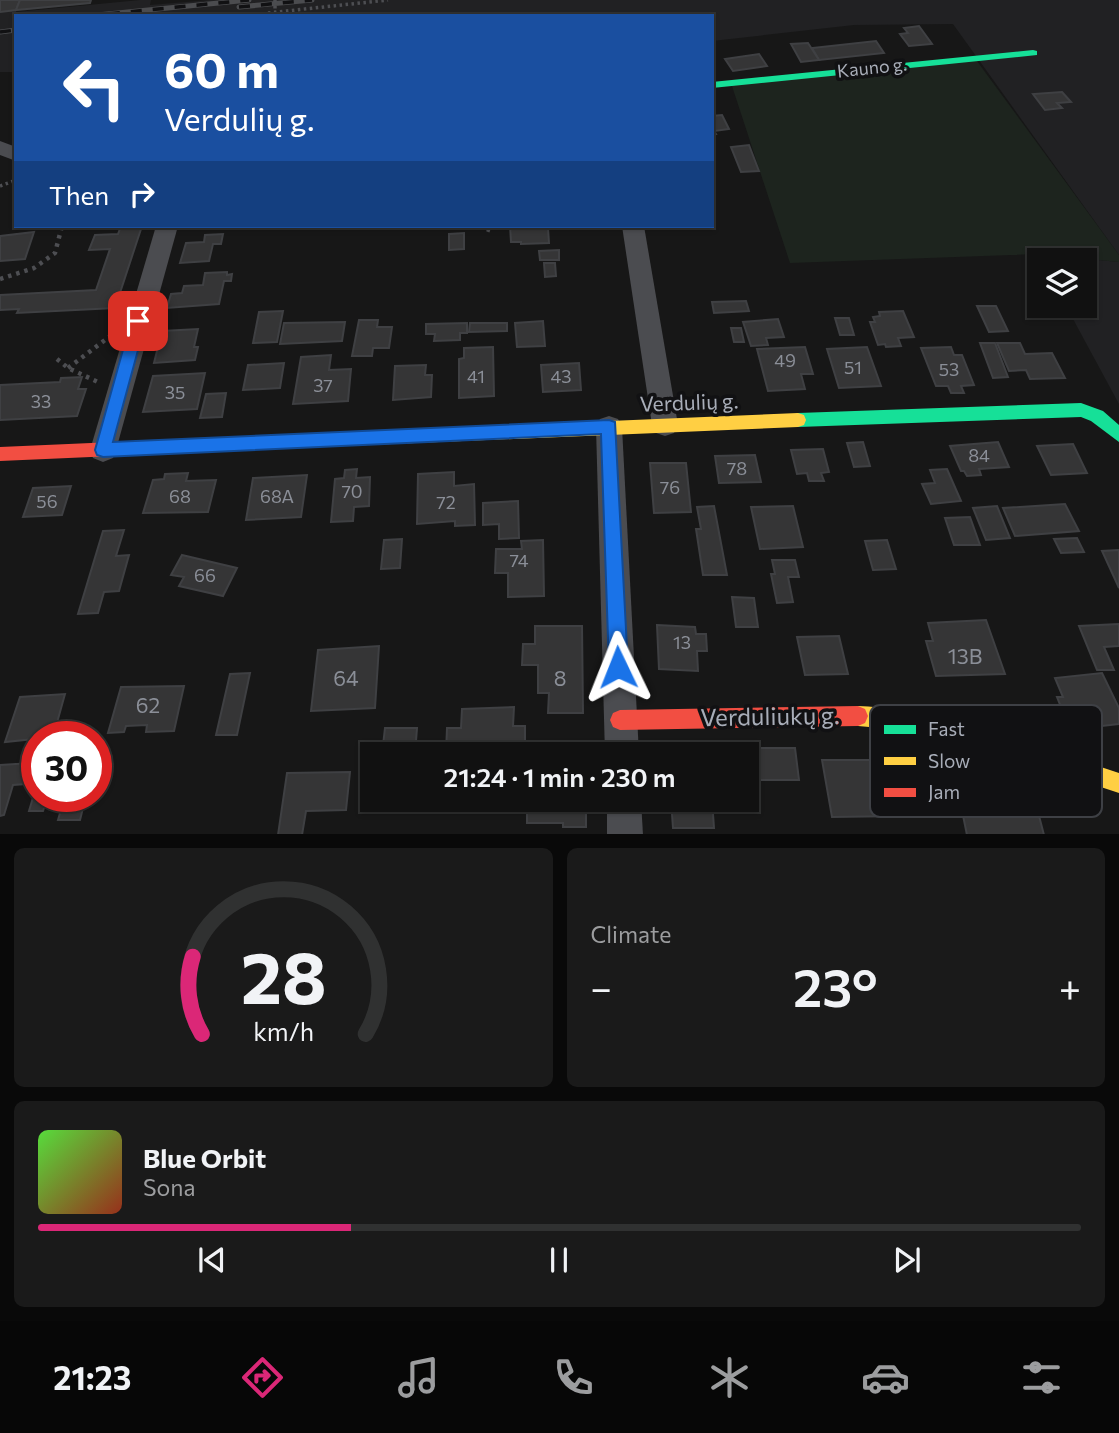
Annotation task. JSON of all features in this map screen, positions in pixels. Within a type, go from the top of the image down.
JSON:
[{"type":"street","name":"Kauno g.","points":[[714,85],[1033,53]]},
{"type":"street","points":[[103,450],[166,228]]},
{"type":"street","points":[[633,228],[664,425]]},
{"type":"street","name":"Verdulių g.","points":[[0,454],[609,427],[1082,410],[1097,416],[1119,435]]},
{"type":"street","points":[[609,427],[621,742]]},
{"type":"street","name":"Verduliukų g.","points":[[620,720],[870,716]]},
{"type":"street","name":"Verduliukų g.","points":[[1102,777],[1119,783]]},
{"type":"street","points":[[624,812],[625,834]]},
{"type":"path","points":[[275,0],[275,14]]},
{"type":"path","points":[[275,10],[388,0]]},
{"type":"path","points":[[268,13],[345,2]]},
{"type":"path","points":[[0,279],[34,268],[55,253],[61,228]]},
{"type":"path","points":[[484,228],[492,231]]},
{"type":"path","points":[[68,368],[110,337]]},
{"type":"path","points":[[57,359],[68,368],[119,391]]},
{"type":"shaded area","points":[[0,0],[20,0],[16,12],[140,0],[151,0],[150,5],[210,0],[1119,0],[1119,255],[953,24],[854,25],[714,41],[714,14],[14,14],[14,72],[0,72]]},
{"type":"shaded area","points":[[974,57],[1119,255],[1119,262],[1097,260],[1097,248],[1027,248],[1027,254],[790,263],[731,83]]},
{"type":"shaded area","points":[[1097,260],[1119,262],[1119,404],[1072,318],[1097,318]]},
{"type":"building","points":[[0,0],[20,0],[16,10],[0,12]]},
{"type":"building","points":[[20,0],[91,0],[90,3],[16,10]]},
{"type":"building","points":[[919,26],[932,44],[909,46],[900,34],[908,33],[904,28]]},
{"type":"building","points":[[876,41],[884,53],[819,60],[812,48]]},
{"type":"building","points":[[808,43],[819,60],[801,62],[791,44]]},
{"type":"building","points":[[759,54],[767,66],[733,71],[725,59]]},
{"type":"building","points":[[1062,92],[1071,102],[1057,103],[1062,108],[1045,110],[1033,94]]},
{"type":"building","points":[[722,115],[729,129],[714,131],[714,116]]},
{"type":"building","points":[[749,145],[759,171],[741,172],[731,147]]},
{"type":"building","points":[[120,228],[141,228],[115,308],[17,313],[19,309],[0,310],[0,295],[96,290],[110,249],[89,250],[95,235],[118,234]]},
{"type":"building","points":[[510,228],[548,228],[549,243],[511,242]]},
{"type":"building","points":[[34,232],[25,259],[0,261],[0,236]]},
{"type":"building","points":[[464,233],[464,249],[449,250],[449,234]]},
{"type":"building","points":[[223,234],[221,244],[213,244],[209,261],[180,263],[186,243],[204,242],[205,235]]},
{"type":"building","points":[[559,250],[559,260],[540,260],[539,251]]},
{"type":"building","points":[[544,263],[555,263],[556,276],[545,277]]},
{"type":"building","points":[[227,272],[227,275],[232,274],[231,281],[224,281],[219,304],[167,308],[171,294],[182,293],[184,286],[203,285],[205,273]]},
{"type":"building","points":[[746,301],[749,311],[714,313],[712,302]]},
{"type":"building","points":[[977,306],[996,306],[1008,331],[989,332]]},
{"type":"building","points":[[283,311],[277,342],[253,343],[259,312]]},
{"type":"building","points":[[903,311],[914,337],[898,338],[901,346],[878,345],[870,322],[875,322],[873,317],[880,316],[879,312]]},
{"type":"building","points":[[835,318],[849,318],[854,335],[840,335]]},
{"type":"building","points":[[778,319],[784,337],[766,338],[768,345],[751,346],[743,322]]},
{"type":"building","points":[[359,320],[378,320],[377,327],[392,327],[389,348],[373,348],[372,356],[352,356]]},
{"type":"building","points":[[543,321],[545,346],[517,347],[515,323]]},
{"type":"building","points":[[345,322],[342,341],[280,344],[284,323]]},
{"type":"building","points":[[467,323],[467,333],[460,333],[460,340],[434,341],[435,334],[426,334],[426,324]]},
{"type":"building","points":[[470,323],[507,323],[507,331],[469,332]]},
{"type":"building","points":[[731,328],[741,328],[744,342],[734,342]]},
{"type":"building","points":[[198,329],[194,347],[198,347],[195,360],[154,363],[162,331]]},
{"type":"building","points":[[980,343],[995,343],[1008,377],[993,378]]},
{"type":"building","points":[[997,343],[1020,343],[1025,354],[1052,353],[1065,378],[1030,379],[1026,370],[1009,371]]},
{"type":"building","points":[[493,347],[494,396],[459,398],[459,359],[464,358],[464,348]]},
{"type":"building","points":[[805,347],[813,374],[801,374],[805,389],[768,391],[757,349]]},
{"type":"building","points":[[867,347],[881,386],[839,388],[827,349]]},
{"type":"building","points":[[951,347],[954,355],[962,355],[974,385],[961,386],[964,393],[951,393],[948,386],[936,386],[921,348]]},
{"type":"building","points":[[331,355],[329,370],[351,369],[348,401],[293,404],[301,357]]},
{"type":"building","points":[[284,363],[280,388],[243,390],[248,365]]},
{"type":"building","points":[[579,363],[581,390],[543,392],[541,365]]},
{"type":"building","points":[[426,365],[425,375],[432,375],[431,397],[393,400],[395,366]]},
{"type":"building","points":[[205,373],[197,409],[143,412],[153,376]]},
{"type":"building","points":[[82,377],[78,389],[86,389],[77,416],[0,420],[0,385],[60,382],[61,378]]},
{"type":"building","points":[[226,393],[222,417],[200,418],[206,394]]},
{"type":"building","points":[[863,442],[870,466],[854,467],[847,443]]},
{"type":"building","points":[[998,442],[1009,467],[979,469],[981,475],[967,476],[961,471],[950,446]]},
{"type":"building","points":[[1073,444],[1087,473],[1051,475],[1037,446]]},
{"type":"building","points":[[823,449],[829,472],[821,473],[824,481],[809,481],[807,473],[797,474],[791,450]]},
{"type":"building","points":[[755,455],[761,482],[719,483],[715,456]]},
{"type":"building","points":[[650,463],[686,463],[691,512],[654,513]]},
{"type":"building","points":[[357,469],[356,478],[370,477],[369,506],[354,507],[353,521],[331,522],[335,479],[344,478],[345,470]]},
{"type":"building","points":[[947,469],[961,501],[931,504],[922,484],[935,483],[930,470]]},
{"type":"building","points":[[454,472],[454,486],[474,484],[475,525],[455,526],[455,521],[417,524],[418,474]]},
{"type":"building","points":[[188,473],[186,481],[216,480],[208,512],[143,513],[153,480],[164,479],[165,474]]},
{"type":"building","points":[[307,475],[301,517],[246,520],[253,478]]},
{"type":"building","points":[[71,486],[62,515],[23,517],[33,488]]},
{"type":"building","points":[[518,501],[519,538],[499,539],[499,524],[483,525],[483,503]]},
{"type":"building","points":[[1065,504],[1079,531],[1015,536],[1003,508]]},
{"type":"building","points":[[714,506],[727,575],[703,575],[696,529],[701,529],[697,507]]},
{"type":"building","points":[[793,506],[803,547],[760,549],[751,507]]},
{"type":"building","points":[[997,506],[1010,538],[986,540],[973,508]]},
{"type":"building","points":[[970,517],[980,545],[954,545],[945,518]]},
{"type":"building","points":[[124,530],[116,556],[129,555],[119,591],[104,592],[98,613],[78,614],[103,531]]},
{"type":"building","points":[[1077,538],[1084,552],[1061,553],[1054,539]]},
{"type":"building","points":[[402,539],[400,568],[381,569],[384,540]]},
{"type":"building","points":[[543,540],[544,596],[508,597],[508,573],[495,573],[496,549],[522,549],[521,541]]},
{"type":"building","points":[[887,540],[896,569],[873,570],[865,541]]},
{"type":"building","points":[[1119,550],[1119,588],[1102,551]]},
{"type":"building","points":[[182,555],[237,568],[223,596],[179,586],[184,577],[171,575]]},
{"type":"building","points":[[772,560],[795,560],[799,577],[788,577],[793,602],[777,603],[771,574],[775,574]]},
{"type":"building","points":[[732,597],[754,598],[758,627],[736,627]]},
{"type":"building","points":[[986,620],[1005,674],[936,676],[926,641],[933,641],[928,623]]},
{"type":"building","points":[[1119,624],[1119,646],[1104,647],[1114,670],[1097,670],[1079,626]]},
{"type":"building","points":[[657,625],[695,627],[696,634],[706,634],[707,651],[697,651],[698,671],[659,669]]},
{"type":"building","points":[[535,626],[582,626],[583,713],[548,713],[549,693],[538,693],[538,665],[522,665],[523,644],[535,644]]},
{"type":"building","points":[[839,636],[848,674],[805,675],[797,637]]},
{"type":"building","points":[[379,646],[375,708],[311,711],[318,650]]},
{"type":"building","points":[[250,673],[237,735],[216,735],[230,674]]},
{"type":"building","points":[[1102,673],[1119,708],[1119,724],[1102,726],[1102,705],[1060,705],[1057,697],[1063,697],[1055,678]]},
{"type":"building","points":[[184,686],[174,731],[146,732],[147,725],[126,726],[124,732],[112,733],[111,721],[121,687]]},
{"type":"building","points":[[65,694],[57,721],[21,721],[21,740],[5,742],[20,697]]},
{"type":"building","points":[[514,707],[513,726],[525,726],[525,742],[446,742],[447,728],[461,728],[462,709]]},
{"type":"building","points":[[385,728],[417,728],[416,742],[383,742]]},
{"type":"building","points":[[759,748],[795,748],[799,780],[759,780]]},
{"type":"building","points":[[822,760],[870,760],[870,816],[832,817]]},
{"type":"building","points":[[21,764],[21,784],[13,785],[4,815],[0,816],[0,765]]},
{"type":"building","points":[[350,772],[346,810],[306,811],[302,834],[278,834],[287,773]]},
{"type":"building","points":[[60,812],[82,812],[80,820],[58,820]]},
{"type":"building","points":[[527,812],[586,812],[586,827],[563,827],[563,823],[527,823]]},
{"type":"building","points":[[672,812],[713,812],[714,828],[673,828]]},
{"type":"building","points":[[963,817],[1039,817],[1044,834],[967,834]]},
{"type":"railway","points":[[107,14],[249,0]]},
{"type":"railway","points":[[239,7],[312,0]]},
{"type":"railway","points":[[0,32],[14,30]]},
{"type":"traffic: fast","points":[[714,85],[1033,53]]},
{"type":"traffic: fast","points":[[798,420],[1081,410],[1097,416],[1119,435]]},
{"type":"traffic: slow","points":[[296,441],[798,420]]},
{"type":"traffic: slow","points":[[858,716],[870,717]]},
{"type":"traffic: slow","points":[[1102,777],[1119,783]]},
{"type":"traffic: jam","points":[[0,454],[296,441]]},
{"type":"traffic: jam","points":[[620,720],[858,716]]},
{"type":"route","points":[[138,321],[103,450],[609,427],[618,667]]}]
